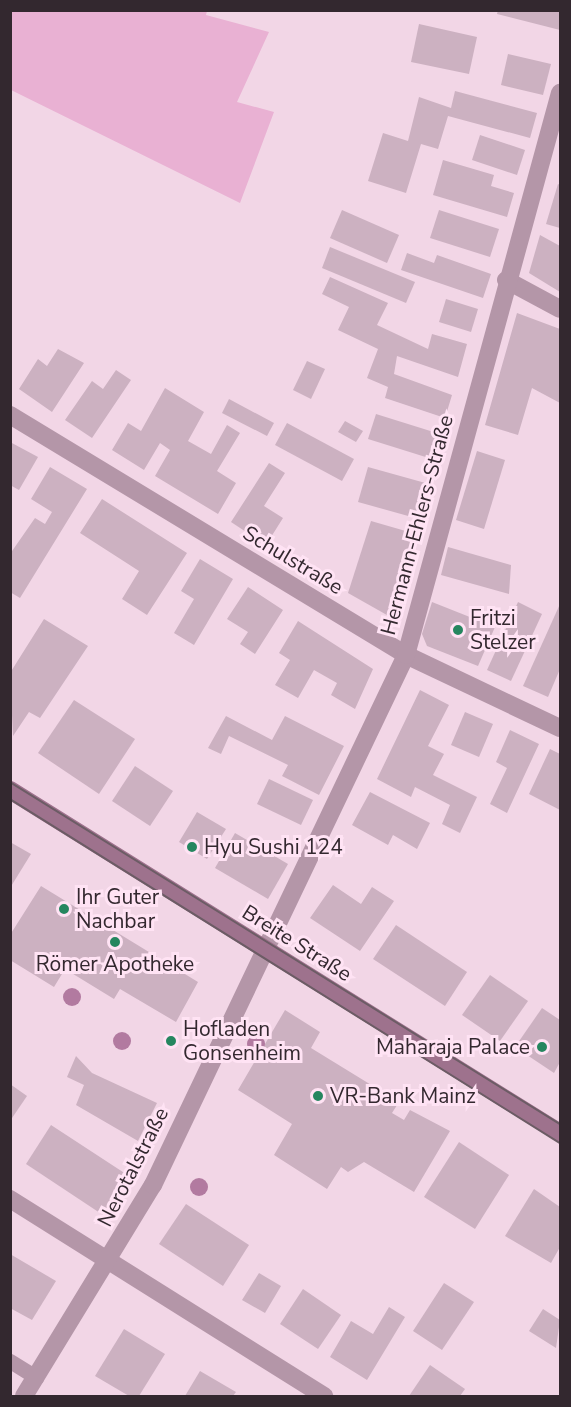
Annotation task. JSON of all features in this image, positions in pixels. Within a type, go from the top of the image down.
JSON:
[{"type":"main road","name":"Breite Straße","points":[[10,790],[561,1133]]},
{"type":"street","name":"Hermann-Ehlers-Straße","points":[[264,949],[406,655],[506,280],[561,93]]},
{"type":"street","points":[[506,280],[561,309]]},
{"type":"street","name":"Schulstraße","points":[[10,415],[406,655],[561,728]]},
{"type":"street","name":"Nerotalstraße","points":[[24,1396],[110,1261],[153,1185],[264,949]]},
{"type":"street","points":[[10,1198],[324,1396]]},
{"type":"lane","points":[[10,1361],[36,1377]]},
{"type":"shaded area","points":[[10,11],[207,11],[206,15],[269,32],[237,102],[274,112],[240,203],[11,90]]},
{"type":"building","points":[[498,10],[560,10],[560,30],[497,14]]},
{"type":"building","points":[[419,24],[477,37],[469,74],[411,62]]},
{"type":"building","points":[[508,54],[551,64],[543,95],[501,85]]},
{"type":"building","points":[[455,91],[537,113],[530,138],[448,116],[438,149],[421,144],[406,193],[368,181],[383,133],[408,141],[419,97],[451,108]]},
{"type":"building","points":[[480,135],[525,150],[517,175],[472,160]]},
{"type":"building","points":[[443,160],[494,175],[491,186],[514,193],[507,217],[433,195]]},
{"type":"building","points":[[558,184],[560,185],[560,228],[546,224]]},
{"type":"building","points":[[342,210],[399,235],[387,263],[330,238]]},
{"type":"building","points":[[439,210],[499,229],[490,257],[430,238]]},
{"type":"building","points":[[540,235],[560,246],[560,292],[529,273]]},
{"type":"building","points":[[330,247],[415,282],[406,303],[322,268]]},
{"type":"building","points":[[407,253],[434,263],[437,255],[491,274],[483,298],[401,270]]},
{"type":"building","points":[[330,277],[388,303],[377,325],[428,349],[432,334],[467,344],[458,377],[397,356],[394,374],[452,395],[445,418],[385,398],[388,387],[367,378],[378,349],[338,330],[349,307],[322,294]]},
{"type":"building","points":[[446,299],[478,309],[471,332],[439,322]]},
{"type":"building","points":[[517,313],[560,329],[560,403],[532,388],[518,435],[485,425]]},
{"type":"building","points":[[58,349],[84,363],[52,412],[19,389],[38,359],[47,366]]},
{"type":"building","points":[[307,361],[325,369],[311,399],[293,390]]},
{"type":"building","points":[[116,370],[131,380],[92,438],[65,420],[92,381],[103,389]]},
{"type":"building","points":[[165,388],[204,412],[188,441],[211,454],[227,425],[240,433],[217,471],[236,483],[218,514],[155,476],[170,450],[160,443],[144,470],[112,450],[128,423],[141,431]]},
{"type":"building","points":[[229,399],[274,423],[267,436],[222,413]]},
{"type":"building","points":[[376,414],[440,434],[432,459],[368,439]]},
{"type":"building","points":[[345,421],[363,431],[356,442],[338,432]]},
{"type":"building","points":[[287,423],[354,459],[342,481],[275,445]]},
{"type":"building","points":[[10,442],[38,457],[19,490],[10,485]]},
{"type":"building","points":[[477,451],[505,460],[484,529],[456,520]]},
{"type":"building","points":[[269,463],[285,473],[264,506],[283,518],[266,545],[231,522]]},
{"type":"building","points":[[50,467],[87,489],[20,598],[10,592],[10,554],[35,518],[45,524],[52,512],[31,499]]},
{"type":"building","points":[[368,467],[429,484],[419,519],[358,502]]},
{"type":"building","points":[[102,499],[187,553],[147,615],[122,599],[139,571],[80,533]]},
{"type":"building","points":[[371,521],[416,534],[394,619],[348,593]]},
{"type":"building","points":[[448,547],[511,565],[509,594],[441,575]]},
{"type":"building","points":[[200,559],[233,579],[194,645],[174,633],[194,599],[181,591]]},
{"type":"building","points":[[248,587],[283,610],[255,654],[240,644],[248,632],[227,619]]},
{"type":"building","name":"Fritzi Stelzer","points":[[432,602],[495,627],[478,666],[427,646],[422,634]]},
{"type":"building","points":[[518,602],[542,614],[511,681],[487,670]]},
{"type":"building","points":[[560,604],[560,669],[548,697],[523,686]]},
{"type":"building","points":[[44,619],[88,646],[40,718],[29,712],[13,736],[10,673]]},
{"type":"building","points":[[298,621],[373,669],[355,709],[331,695],[337,683],[314,670],[298,698],[275,685],[290,660],[279,653]]},
{"type":"building","points":[[420,690],[449,705],[428,746],[444,754],[433,775],[477,797],[460,833],[442,824],[450,805],[415,787],[411,797],[377,779]]},
{"type":"building","points":[[74,700],[135,739],[99,794],[38,753]]},
{"type":"building","points":[[465,712],[493,724],[479,757],[451,745]]},
{"type":"building","points":[[226,716],[272,740],[285,716],[344,746],[319,795],[282,776],[288,765],[229,736],[221,754],[208,748]]},
{"type":"building","points":[[510,730],[539,744],[507,813],[490,804],[507,768],[496,762]]},
{"type":"building","points":[[550,749],[560,754],[560,810],[529,794]]},
{"type":"building","points":[[135,766],[173,791],[150,826],[112,801]]},
{"type":"building","points":[[269,779],[313,800],[301,825],[257,804]]},
{"type":"building","points":[[370,792],[430,823],[417,849],[393,835],[388,845],[352,825]]},
{"type":"building","points":[[197,812],[226,829],[207,859],[179,842]]},
{"type":"building","points":[[235,833],[288,864],[268,899],[215,868]]},
{"type":"building","points":[[10,842],[31,854],[10,888]]},
{"type":"building","points":[[333,885],[361,904],[372,887],[394,901],[360,951],[310,918]]},
{"type":"building","points":[[41,886],[198,982],[176,1022],[120,989],[114,999],[65,969],[54,987],[10,960],[10,935]]},
{"type":"building","points":[[396,925],[467,972],[445,1006],[373,959]]},
{"type":"building","points":[[490,975],[528,1001],[500,1041],[462,1015]]},
{"type":"building","points":[[542,1008],[560,1020],[560,1062],[554,1073],[515,1047]]},
{"type":"building","name":"VR-Bank Mainz","points":[[285,1010],[320,1032],[311,1048],[399,1102],[392,1113],[404,1120],[410,1110],[450,1131],[414,1192],[364,1162],[348,1172],[341,1167],[327,1189],[274,1155],[292,1124],[238,1090]]},
{"type":"building","points":[[76,1056],[92,1073],[157,1103],[138,1141],[76,1105],[84,1085],[67,1077]]},
{"type":"building","points":[[10,1084],[27,1096],[10,1121]]},
{"type":"building","points":[[51,1125],[129,1176],[103,1215],[26,1164]]},
{"type":"building","points":[[459,1142],[509,1175],[475,1229],[424,1197]]},
{"type":"building","points":[[534,1189],[560,1207],[560,1247],[551,1263],[505,1236]]},
{"type":"building","points":[[186,1204],[249,1245],[223,1286],[159,1244]]},
{"type":"building","points":[[10,1254],[56,1281],[32,1320],[10,1308]]},
{"type":"building","points":[[259,1273],[281,1286],[265,1313],[242,1300]]},
{"type":"building","points":[[444,1283],[474,1302],[442,1350],[413,1331]]},
{"type":"building","points":[[303,1289],[341,1315],[318,1349],[280,1324]]},
{"type":"building","points":[[389,1307],[405,1317],[367,1380],[330,1357],[351,1321],[373,1334]]},
{"type":"building","points":[[543,1309],[560,1320],[556,1348],[529,1331]]},
{"type":"building","points":[[124,1329],[165,1354],[139,1396],[129,1396],[95,1376]]},
{"type":"building","points":[[430,1365],[465,1389],[460,1396],[409,1396]]},
{"type":"building","points":[[200,1371],[236,1392],[233,1396],[185,1396]]},
{"type":"tram line","points":[[10,782],[560,1124]]},
{"type":"tram line","points":[[10,799],[560,1143]]},
{"type":"place","name":"Fritzi Stelzer","points":[[458,630]]},
{"type":"place","name":"Hyu Sushi 124","points":[[192,847]]},
{"type":"place","name":"Ihr Guter Nachbar","points":[[64,909]]},
{"type":"place","name":"Römer Apotheke","points":[[115,942]]},
{"type":"place","name":"Hofladen Gonsenheim","points":[[171,1041]]},
{"type":"place","name":"Maharaja Palace","points":[[542,1047]]},
{"type":"place","name":"VR-Bank Mainz","points":[[318,1096]]}]
